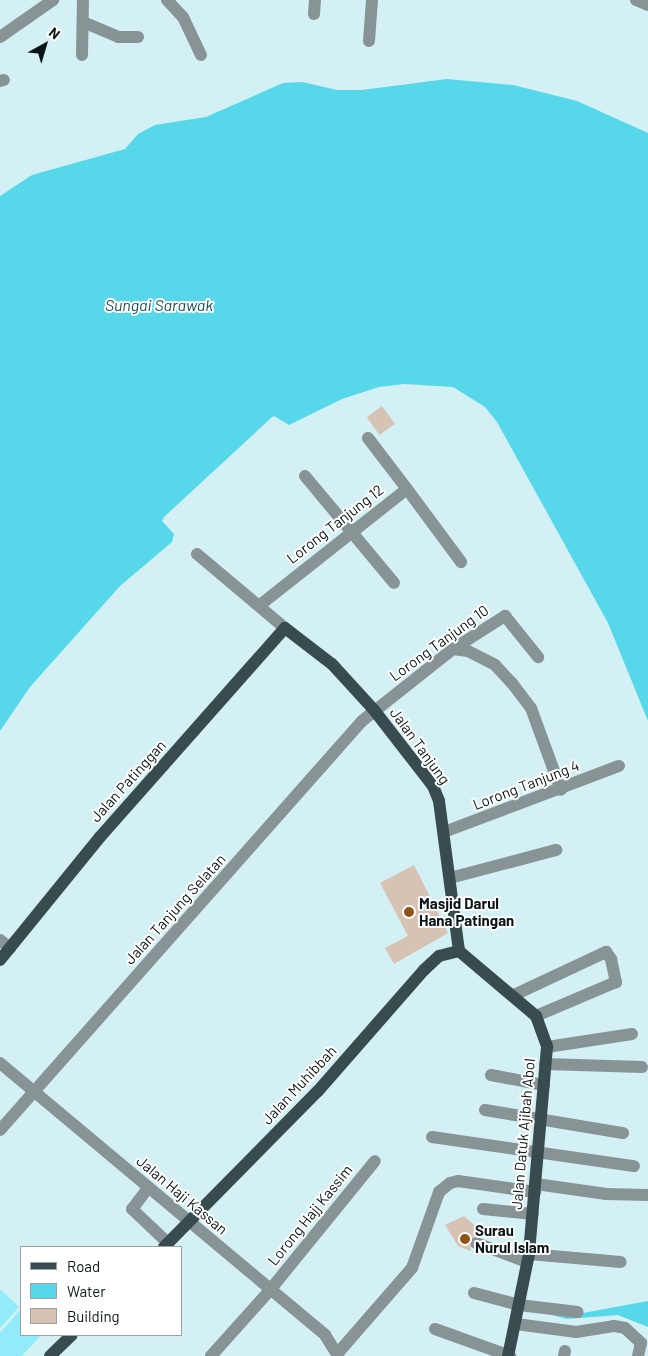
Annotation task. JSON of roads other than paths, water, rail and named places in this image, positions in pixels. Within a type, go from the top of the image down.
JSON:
[{"type":"main road","name":"Jalan Tanjung","points":[[285,628],[332,664],[374,710],[433,786],[444,832],[459,951]]},
{"type":"main road","name":"Jalan Patinggan","points":[[0,960],[5,944],[285,628]]},
{"type":"main road","name":"Jalan Datuk Ajibah Abol","points":[[459,951],[514,995],[536,1016],[547,1047],[528,1258],[508,1356]]},
{"type":"main road","name":"Jalan Muhibbah","points":[[166,1245],[190,1223],[318,1091],[424,970],[439,956],[459,951]]},
{"type":"main road","points":[[50,1356],[71,1336]]},
{"type":"street","points":[[0,37],[53,0]]},
{"type":"street","points":[[82,55],[83,0]]},
{"type":"street","points":[[167,0],[183,17],[201,55]]},
{"type":"street","points":[[314,14],[315,0]]},
{"type":"street","points":[[369,41],[372,0]]},
{"type":"street","points":[[636,0],[648,5]]},
{"type":"street","points":[[83,22],[118,37],[138,37]]},
{"type":"street","points":[[368,438],[408,489]]},
{"type":"street","points":[[305,476],[394,583]]},
{"type":"street","name":"Lorong Tanjung 12","points":[[260,605],[408,489],[460,562]]},
{"type":"street","points":[[197,554],[260,605],[285,628]]},
{"type":"street","name":"Lorong Tanjung 10","points":[[374,710],[453,649],[504,616],[538,657]]},
{"type":"street","points":[[453,649],[468,651],[486,660],[512,683],[531,708],[561,790]]},
{"type":"street","name":"Jalan Tanjung Selatan","points":[[0,1130],[374,710]]},
{"type":"street","name":"Lorong Tanjung 4","points":[[444,832],[561,790],[618,766]]},
{"type":"street","points":[[450,878],[556,850]]},
{"type":"street","points":[[514,995],[606,952],[611,959],[616,982],[536,1016]]},
{"type":"street","points":[[547,1047],[632,1034]]},
{"type":"street","name":"Jalan Haji Kassan","points":[[0,1063],[325,1335],[338,1355]]},
{"type":"street","points":[[545,1064],[642,1067]]},
{"type":"street","points":[[491,1076],[544,1085]]},
{"type":"street","points":[[484,1110],[623,1133]]},
{"type":"street","points":[[432,1137],[634,1166]]},
{"type":"street","name":"Lorong Hajj Kassim","points":[[211,1356],[270,1290],[375,1161]]},
{"type":"street","points":[[338,1355],[412,1268],[439,1192],[450,1183],[606,1194],[648,1195]]},
{"type":"street","points":[[148,1188],[132,1209],[166,1245]]},
{"type":"street","points":[[483,1209],[533,1214]]},
{"type":"street","points":[[476,1243],[528,1258],[621,1262]]},
{"type":"street","points":[[474,1293],[519,1305],[578,1312]]},
{"type":"street","points":[[516,1324],[576,1332],[614,1326],[625,1328],[641,1343],[638,1356]]},
{"type":"street","points":[[435,1329],[508,1356]]},
{"type":"water","name":"Sungai Sarawak","points":[[447,79],[513,85],[577,101],[648,133],[648,721],[608,623],[497,422],[485,407],[453,387],[404,384],[379,387],[342,399],[289,425],[274,416],[271,418],[164,517],[162,521],[174,534],[172,542],[120,586],[30,687],[0,731],[0,196],[32,175],[125,149],[138,134],[155,125],[206,117],[283,83],[302,82],[337,90],[362,90]]},
{"type":"water","points":[[648,1301],[648,1327],[618,1315],[567,1319],[544,1313],[583,1313]]},
{"type":"place","name":"Masjid Darul Hana Patingan","points":[[409,912]]},
{"type":"place","name":"Surau Nurul Islam","points":[[465,1239]]}]
